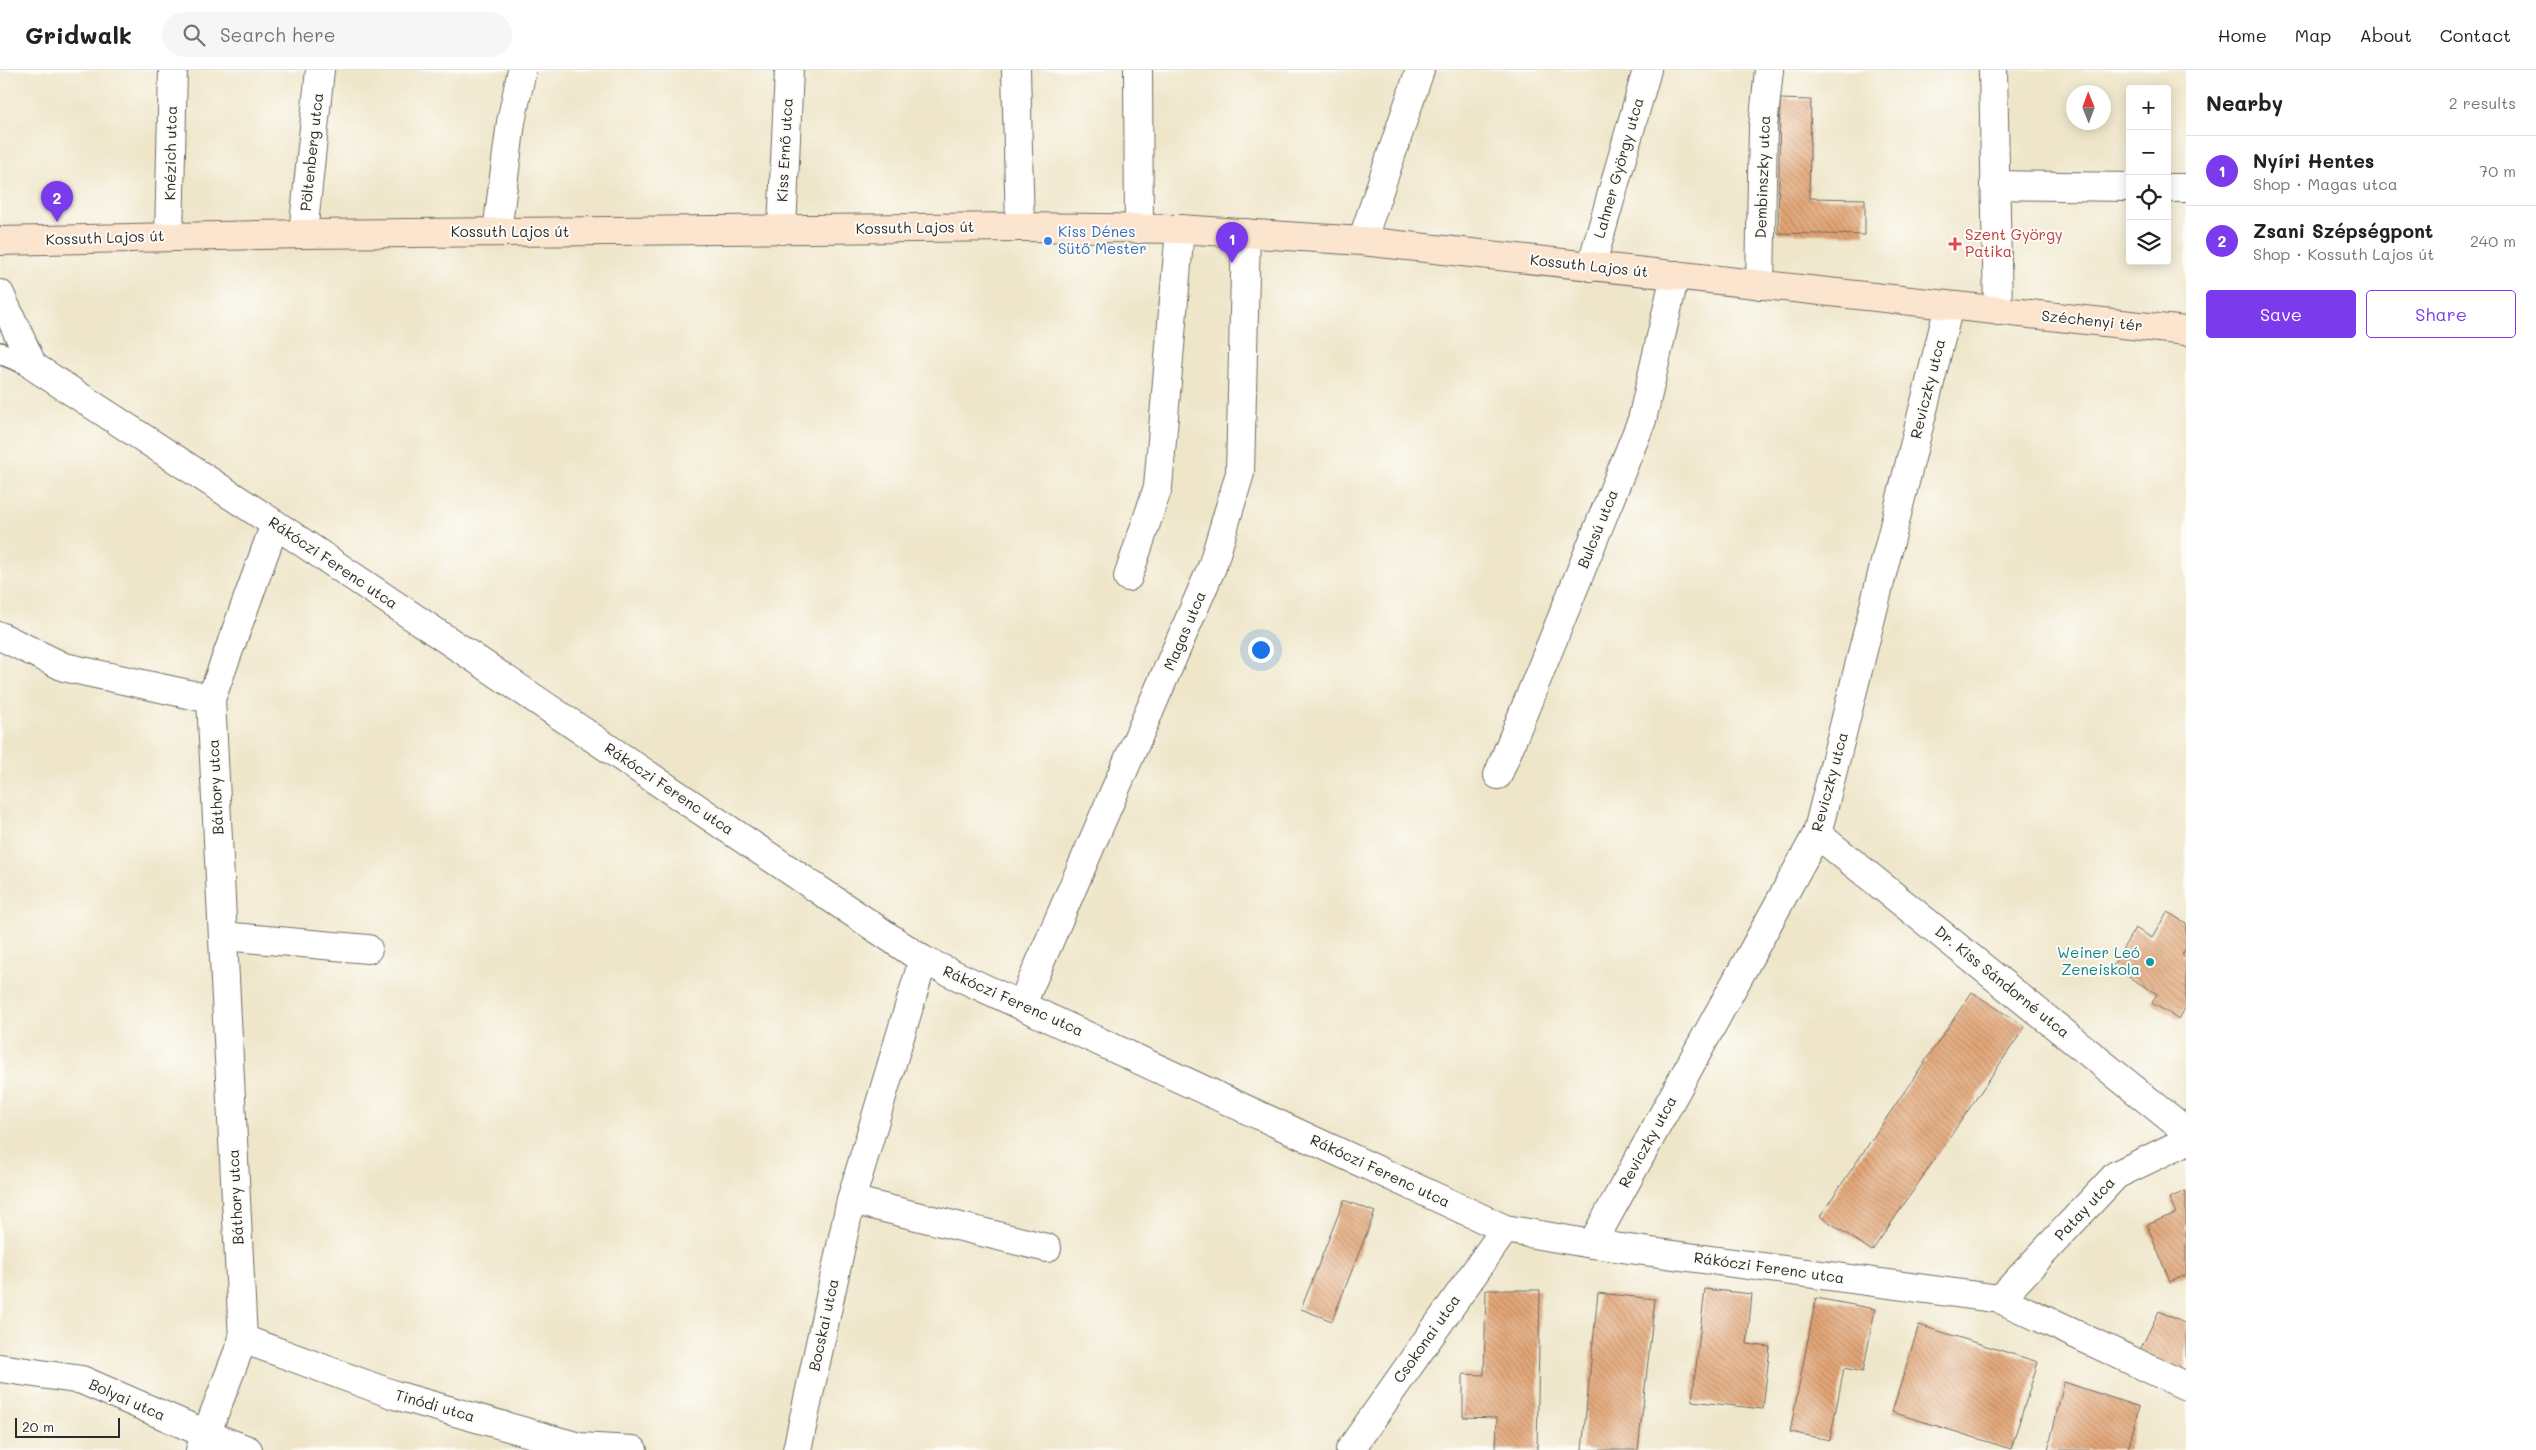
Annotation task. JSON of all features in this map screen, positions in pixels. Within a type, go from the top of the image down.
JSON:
[{"type":"main road","name":"Kossuth Lajos út","points":[[0,241],[169,236],[497,232],[1020,227],[1180,229],[1362,241],[1998,312]]},
{"type":"main road","name":"Széchenyi tér","points":[[1998,312],[2186,331]]},
{"type":"street","name":"Knézich utca","points":[[169,236],[173,70]]},
{"type":"street","name":"Pöltenberg utca","points":[[303,234],[320,70]]},
{"type":"street","points":[[497,232],[511,122],[522,70]]},
{"type":"street","name":"Kiss Ernő utca","points":[[782,230],[789,70]]},
{"type":"street","points":[[1016,70],[1020,227]]},
{"type":"street","points":[[1138,70],[1139,228]]},
{"type":"street","points":[[1362,241],[1420,70]]},
{"type":"street","name":"Lahner György utca","points":[[1591,267],[1647,70]]},
{"type":"street","name":"Dembinszky utca","points":[[1760,284],[1763,127],[1769,70]]},
{"type":"street","points":[[1993,70],[1998,312]]},
{"type":"street","points":[[1994,185],[2126,187]]},
{"type":"street","points":[[2171,188],[2186,188]]},
{"type":"street","points":[[1128,577],[1158,487],[1180,229]]},
{"type":"street","name":"Magas utca","points":[[1022,1004],[1212,567],[1240,473],[1246,233]]},
{"type":"street","name":"Bulcsú utca","points":[[1498,775],[1642,420],[1674,276]]},
{"type":"street","points":[[0,294],[32,366]]},
{"type":"street","name":"Reviczky utca","points":[[1592,1244],[1817,834],[1949,306]]},
{"type":"street","name":"Rákóczi Ferenc utca","points":[[32,366],[275,524],[923,960],[1022,1004],[1505,1229],[1592,1244],[2000,1299],[2186,1386]]},
{"type":"street","name":"Báthory utca","points":[[203,1442],[243,1339],[211,699],[275,524]]},
{"type":"street","points":[[0,636],[64,667],[211,699]]},
{"type":"street","name":"Dr. Kiss Sándorné utca","points":[[1817,834],[2186,1131]]},
{"type":"street","points":[[223,936],[368,949]]},
{"type":"street","name":"Bocskai utca","points":[[797,1450],[851,1200],[923,960]]},
{"type":"street","name":"Patay utca","points":[[2000,1299],[2116,1175],[2186,1141]]},
{"type":"street","points":[[851,1200],[1047,1248]]},
{"type":"street","name":"Csokonai utca","points":[[1350,1450],[1505,1229]]},
{"type":"street","name":"Tinódi utca","points":[[243,1339],[395,1395],[579,1447],[633,1450]]},
{"type":"street","name":"Bolyai utca","points":[[0,1368],[82,1380],[203,1442],[248,1450]]},
{"type":"lane","points":[[0,353],[32,366]]},
{"type":"building","points":[[1780,99],[1811,100],[1809,198],[1865,199],[1865,235],[1778,233]]},
{"type":"building","name":"Weiner Leó Zeneiskola","points":[[2167,912],[2186,923],[2186,948],[2182,955],[2186,958],[2186,1007],[2179,1019],[2152,1003],[2157,994],[2112,967],[2135,928],[2152,938]]},
{"type":"building","points":[[1972,992],[2025,1027],[1872,1251],[1820,1216]]},
{"type":"building","points":[[2186,1191],[2186,1275],[2170,1282],[2147,1225],[2176,1213],[2169,1198]]},
{"type":"building","points":[[1344,1200],[1375,1212],[1332,1321],[1301,1309]]},
{"type":"building","points":[[1705,1289],[1752,1294],[1747,1344],[1770,1347],[1763,1409],[1692,1401]]},
{"type":"building","points":[[1486,1290],[1540,1290],[1537,1450],[1496,1450],[1497,1418],[1463,1417],[1463,1374],[1484,1375]]},
{"type":"building","points":[[1598,1293],[1655,1299],[1638,1450],[1582,1450]]},
{"type":"building","points":[[1816,1298],[1875,1309],[1863,1372],[1844,1368],[1830,1440],[1790,1432]]},
{"type":"building","points":[[2159,1311],[2186,1324],[2186,1371],[2140,1350]]},
{"type":"building","points":[[1919,1325],[2038,1362],[2011,1449],[1892,1412]]},
{"type":"building","points":[[2064,1382],[2139,1407],[2128,1450],[2048,1450]]},
{"type":"place","name":"Zsani Szépségpont","points":[[57,222]]},
{"type":"place","name":"Kiss Dénes Sütő Mester","points":[[1048,241]]},
{"type":"place","name":"Szent György Patika","points":[[1955,244]]},
{"type":"place","name":"Nyíri Hentes","points":[[1232,263]]},
{"type":"place","name":"Weiner Leó Zeneiskola","points":[[2150,962]]}]
